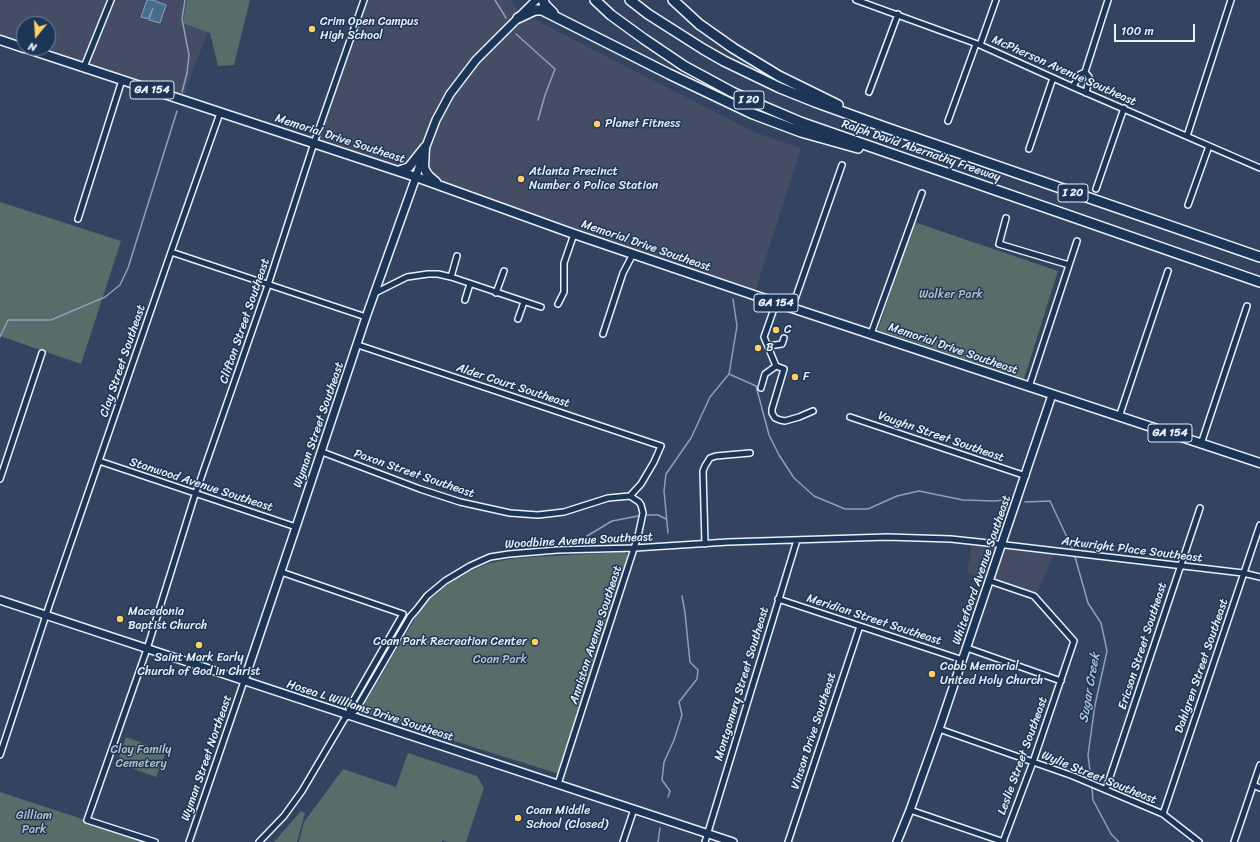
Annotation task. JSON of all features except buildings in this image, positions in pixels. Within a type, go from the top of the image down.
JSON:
[{"type":"highway","points":[[544,0],[548,8],[556,16]]},
{"type":"highway","name":"Ralph David Abernathy Freeway","points":[[595,0],[644,39],[684,66],[732,92],[800,122],[1260,282]]},
{"type":"highway","name":"Ralph David Abernathy Freeway","points":[[630,0],[648,14],[703,49],[766,82],[815,102],[1260,257]]},
{"type":"highway","points":[[672,0],[715,37],[750,59],[805,89],[886,128]]},
{"type":"highway","points":[[518,18],[535,10],[542,10],[706,92],[771,121],[810,136],[923,165]]},
{"type":"main road","name":"Memorial Drive Southeast","points":[[0,40],[16,45]]},
{"type":"main road","name":"Memorial Drive Southeast","points":[[49,56],[314,144],[416,176],[574,234],[776,303],[1052,396],[1260,463]]},
{"type":"main road","points":[[398,171],[409,167],[425,147]]},
{"type":"main road","points":[[425,147],[424,161],[426,172],[441,186]]},
{"type":"street","points":[[84,67],[111,0]]},
{"type":"street","name":"Clifton Street Southeast","points":[[155,842],[87,820],[147,649],[196,494],[364,0]]},
{"type":"street","name":"Wyman Street Southeast","points":[[244,681],[358,345],[366,317],[425,147],[436,120],[450,94],[476,60],[536,0]]},
{"type":"street","name":"McPherson Avenue Southeast","points":[[856,0],[867,2],[978,44],[1086,93],[1124,108],[1260,168]]},
{"type":"street","points":[[948,121],[996,0]]},
{"type":"street","points":[[1073,87],[1079,75],[1085,72],[1108,0]]},
{"type":"street","points":[[1186,136],[1231,0]]},
{"type":"street","points":[[868,92],[898,14]]},
{"type":"street","points":[[1085,72],[1089,77],[1086,93]]},
{"type":"street","points":[[1029,148],[1053,78]]},
{"type":"street","points":[[78,219],[122,80]]},
{"type":"street","points":[[1096,189],[1124,108]]},
{"type":"street","name":"Clay Street Southeast","points":[[0,755],[99,461],[220,113]]},
{"type":"street","points":[[1188,205],[1210,146]]},
{"type":"street","points":[[792,308],[842,165]]},
{"type":"street","points":[[871,334],[922,193]]},
{"type":"street","points":[[1006,218],[999,244],[1069,265]]},
{"type":"street","points":[[558,304],[564,292],[564,263],[574,234]]},
{"type":"street","points":[[1029,388],[1077,241]]},
{"type":"street","points":[[171,252],[366,317]]},
{"type":"street","points":[[603,334],[623,272],[633,254]]},
{"type":"street","points":[[451,277],[457,256]]},
{"type":"street","points":[[496,293],[504,271]]},
{"type":"street","points":[[1119,417],[1168,271]]},
{"type":"street","points":[[375,293],[405,278],[428,274],[451,277],[541,307]]},
{"type":"street","points":[[465,300],[470,284]]},
{"type":"street","points":[[518,319],[524,302]]},
{"type":"street","points":[[776,303],[764,337],[776,366],[784,369],[772,413],[775,418],[785,421],[813,411]]},
{"type":"street","points":[[1201,444],[1247,306]]},
{"type":"street","points":[[768,346],[782,344],[784,338]]},
{"type":"street","name":"Alder Court Southeast","points":[[358,345],[661,446],[654,462],[641,484],[630,496]]},
{"type":"street","points":[[0,479],[42,353]]},
{"type":"street","points":[[761,388],[765,374],[776,366]]},
{"type":"street","name":"Whitefoord Avenue Southeast","points":[[898,842],[963,660],[1052,396]]},
{"type":"street","name":"Vaughn Street Southeast","points":[[850,417],[1026,476]]},
{"type":"street","name":"Paxon Street Southeast","points":[[322,452],[436,494],[466,503],[510,513],[550,514],[571,510],[608,498],[630,496]]},
{"type":"street","points":[[705,544],[705,466],[710,458],[722,454],[750,453]]},
{"type":"street","name":"Stanwood Avenue Southeast","points":[[99,461],[296,527]]},
{"type":"street","name":"Anniston Avenue Southeast","points":[[558,784],[635,548],[643,513],[639,502],[630,496]]},
{"type":"street","name":"Ericson Street Southeast","points":[[1106,789],[1200,508]]},
{"type":"street","name":"Dahlgren Street Southeast","points":[[1163,814],[1260,525]]},
{"type":"street","name":"Woodbine Avenue Southeast","points":[[259,842],[284,816],[298,798],[345,718],[350,716],[356,710],[410,617],[427,596],[445,581],[470,566],[490,557],[558,550],[887,537],[951,540],[1002,545]]},
{"type":"street","name":"Montgomery Street Southeast","points":[[705,842],[797,540]]},
{"type":"street","name":"Arkwright Place Southeast","points":[[1002,545],[1260,577]]},
{"type":"street","points":[[281,572],[403,614],[349,708],[350,716]]},
{"type":"street","name":"Leslie Street Southeast","points":[[990,581],[1034,596],[1074,641],[1003,842]]},
{"type":"street","name":"Meridian Street Southeast","points":[[778,599],[963,660]]},
{"type":"street","name":"Hosea L Williams Drive Southeast","points":[[0,600],[733,842]]},
{"type":"street","name":"Vinson Drive Southeast","points":[[788,842],[860,626]]},
{"type":"street","points":[[967,648],[1061,681]]},
{"type":"street","name":"Wyman Street Northeast","points":[[189,842],[244,681]]},
{"type":"street","name":"Wylie Street Southeast","points":[[939,729],[1106,789],[1163,814],[1199,842]]},
{"type":"street","points":[[1234,842],[1260,765]]},
{"type":"street","points":[[1253,786],[1260,788]]},
{"type":"street","points":[[623,842],[634,809]]},
{"type":"street","points":[[910,810],[1003,842]]},
{"type":"shaded area","points":[[0,0],[220,0],[182,102],[45,56],[56,56],[56,16],[16,16],[16,46],[0,41]]},
{"type":"shaded area","points":[[147,0],[153,0],[166,5],[160,23],[149,20],[153,8],[148,19],[141,17]]},
{"type":"shaded area","points":[[366,0],[512,0],[518,11],[756,133],[801,148],[754,295],[313,146]]},
{"type":"shaded area","points":[[973,540],[1054,554],[1035,598],[967,572]]},
{"type":"green space","points":[[187,0],[250,0],[234,65],[218,66],[210,33],[183,23]]},
{"type":"green space","points":[[0,202],[121,241],[81,364],[0,336]]},
{"type":"green space","name":"Walker Park","points":[[914,222],[1058,271],[1024,379],[878,330]]},
{"type":"green space","name":"Coan Park","points":[[625,552],[628,557],[559,774],[365,713],[361,710],[417,615],[430,599],[460,575],[490,563],[516,558]]},
{"type":"green space","name":"Clay Family Cemetery","points":[[126,737],[166,752],[156,777],[117,763]]},
{"type":"green space","points":[[408,753],[477,776],[484,788],[466,842],[448,842],[442,840],[442,842],[299,842],[304,822],[343,769],[396,787]]},
{"type":"green space","name":"Gilliam Park","points":[[0,792],[152,842],[0,842]]},
{"type":"green space","points":[[301,811],[305,813],[297,842],[274,842]]},
{"type":"waterway","points":[[182,92],[187,73],[189,55],[182,19],[185,0]]},
{"type":"waterway","name":"Sugar Creek","points":[[495,0],[506,18]]},
{"type":"waterway","name":"Sugar Creek","points":[[516,34],[555,69],[545,95],[538,120]]},
{"type":"waterway","points":[[0,337],[8,320],[51,320],[105,297],[120,285],[128,268],[177,111]]},
{"type":"waterway","points":[[668,533],[664,491],[666,474],[691,438],[710,397],[729,374],[737,326],[733,299]]},
{"type":"waterway","name":"Sugar Creek","points":[[729,374],[756,386],[769,435],[779,455],[794,478],[814,496],[845,509],[868,509],[897,496],[919,491],[963,500],[995,501],[1010,499]]},
{"type":"waterway","name":"Sugar Creek","points":[[1025,502],[1050,501],[1072,548]]},
{"type":"waterway","points":[[647,515],[658,515],[666,519]]},
{"type":"waterway","points":[[587,536],[612,521],[638,516]]},
{"type":"waterway","name":"Sugar Creek","points":[[1075,557],[1088,603],[1101,623],[1107,651],[1095,705],[1088,755],[1091,779]]},
{"type":"waterway","points":[[668,797],[670,791],[662,780],[664,762],[674,740],[682,715],[679,702],[697,679],[698,670],[690,662],[682,596]]},
{"type":"waterway","name":"Sugar Creek","points":[[1092,788],[1093,800],[1111,834],[1119,842]]},
{"type":"waterway","points":[[658,842],[660,828]]},
{"type":"place","name":"Crim Open Campus High School","points":[[312,29]]},
{"type":"place","name":"Planet Fitness","points":[[597,124]]},
{"type":"place","name":"Atlanta Precinct Number 6 Police Station","points":[[521,179]]},
{"type":"place","name":"C","points":[[776,330]]},
{"type":"place","name":"B","points":[[758,348]]},
{"type":"place","name":"F","points":[[795,377]]},
{"type":"place","name":"Macedonia Baptist Church","points":[[120,619]]},
{"type":"place","name":"Coan Park Recreation Center","points":[[535,642]]},
{"type":"place","name":"Saint Mark Early Church of God in Christ","points":[[199,645]]},
{"type":"place","name":"Cobb Memorial United Holy Church","points":[[932,674]]},
{"type":"place","name":"Coan Middle School (Closed)","points":[[518,818]]}]
